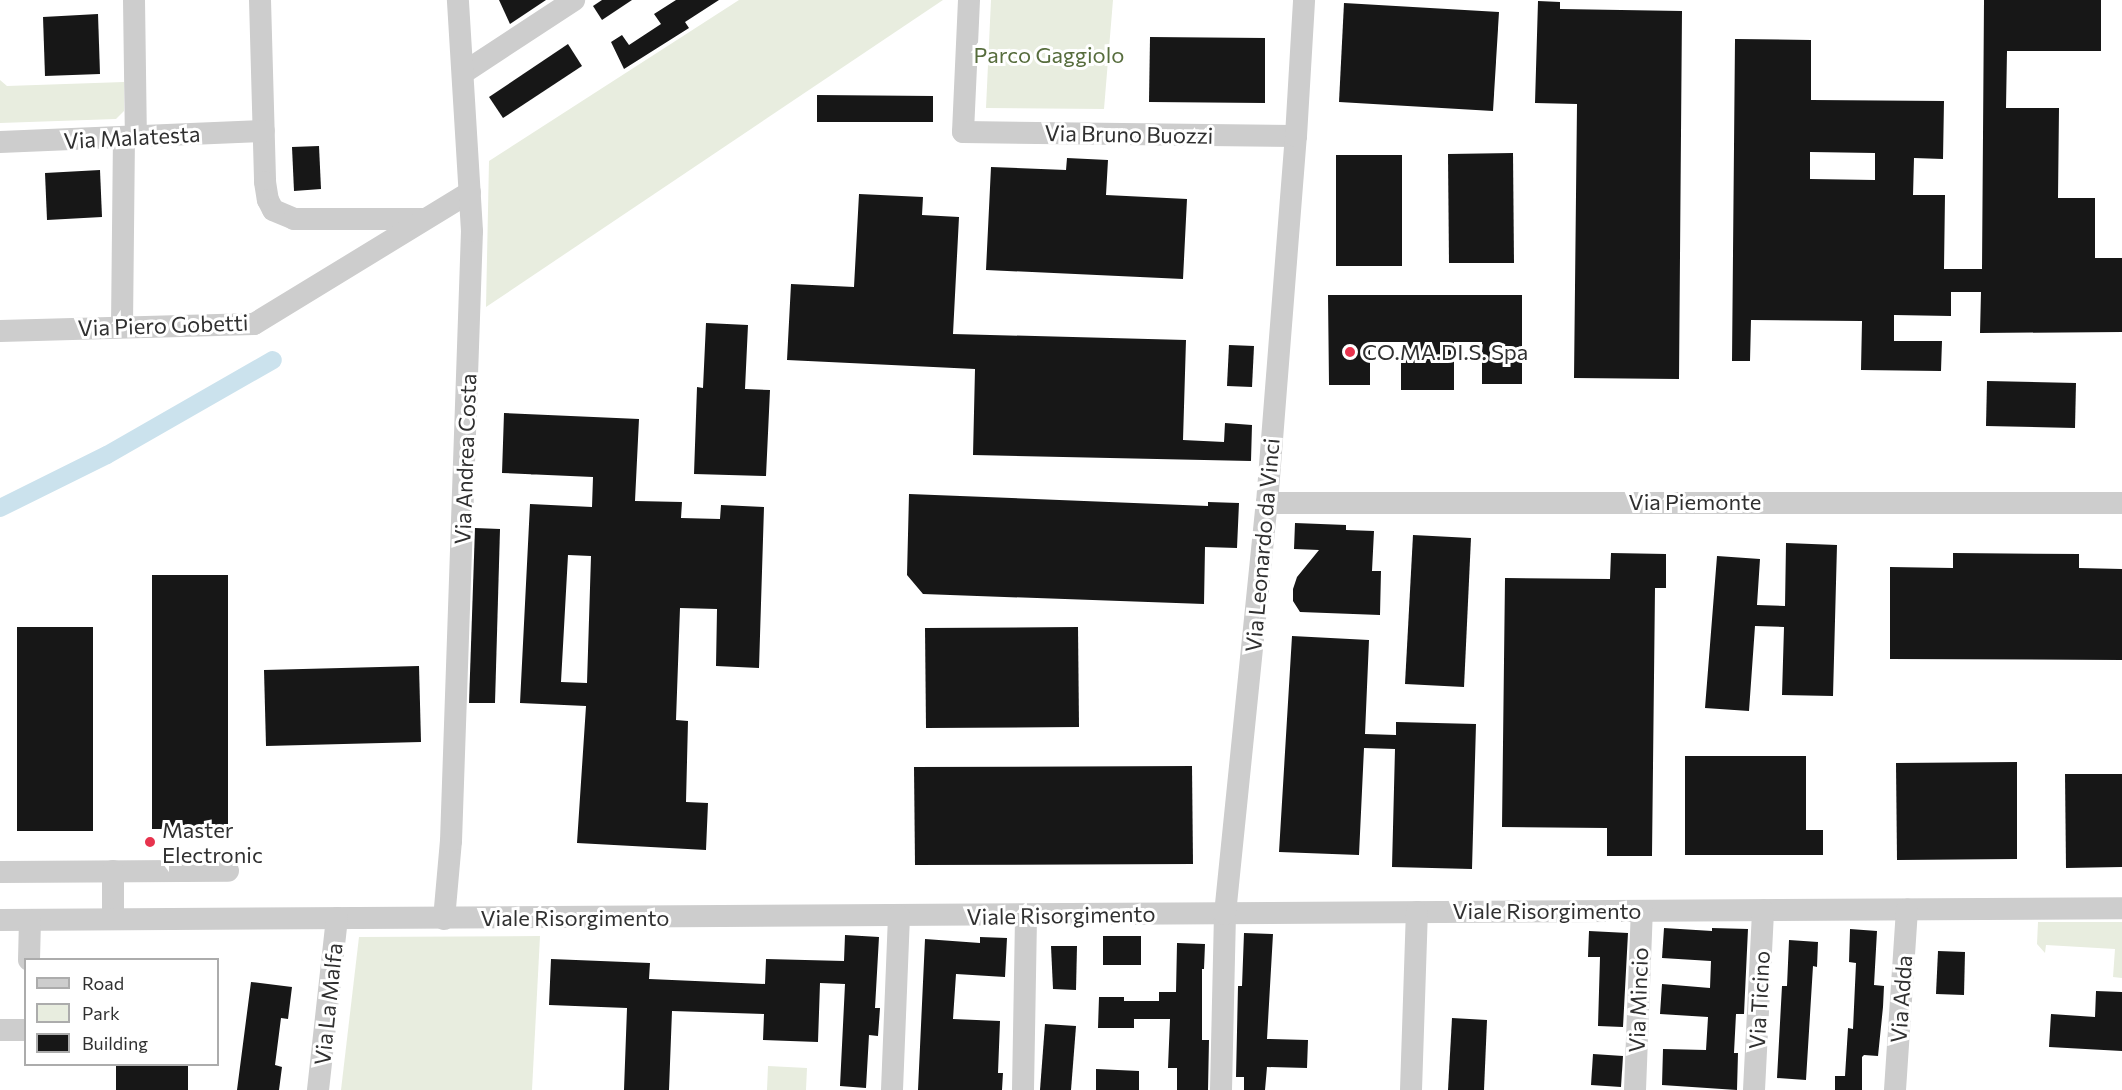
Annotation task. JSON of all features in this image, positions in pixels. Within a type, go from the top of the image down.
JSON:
[{"type":"street","points":[[122,326],[134,0]]},
{"type":"street","points":[[260,0],[268,200],[273,210],[294,219],[423,219]]},
{"type":"street","name":"Via Andrea Costa","points":[[444,919],[451,841],[471,323],[472,231],[458,0]]},
{"type":"street","points":[[463,73],[574,0]]},
{"type":"street","name":"Via Bruno Buozzi","points":[[969,0],[963,132],[1296,136]]},
{"type":"street","name":"Via Leonardo da Vinci","points":[[1221,1090],[1225,914],[1267,503],[1296,136],[1304,0]]},
{"type":"street","name":"Via Malatesta","points":[[0,142],[264,131]]},
{"type":"street","name":"Via Piero Gobetti","points":[[0,331],[259,322],[470,192]]},
{"type":"street","name":"Via Piemonte","points":[[1267,503],[2122,503]]},
{"type":"street","points":[[113,871],[113,919]]},
{"type":"street","points":[[0,872],[228,871]]},
{"type":"street","name":"Viale Risorgimento","points":[[0,921],[2122,908]]},
{"type":"street","name":"Via Adda","points":[[1895,1090],[1907,909]]},
{"type":"street","name":"Via Mincio","points":[[1635,1090],[1642,910]]},
{"type":"street","name":"Via Ticino","points":[[1754,1090],[1764,910]]},
{"type":"street","points":[[1411,1090],[1417,912]]},
{"type":"street","points":[[892,1090],[898,916]]},
{"type":"street","points":[[1023,1090],[1026,916]]},
{"type":"street","name":"Via La Malfa","points":[[318,1090],[337,918]]},
{"type":"street","points":[[29,958],[30,920]]},
{"type":"street","points":[[0,1030],[24,1030]]},
{"type":"green space","points":[[739,0],[943,0],[486,307],[489,161]]},
{"type":"green space","name":"Parco Gaggiolo","points":[[991,0],[1113,0],[1104,109],[986,108]]},
{"type":"green space","points":[[0,80],[7,86],[124,82],[124,111],[116,119],[0,123]]},
{"type":"green space","points":[[2038,922],[2122,922],[2122,978],[2113,977],[2115,949],[2046,945],[2045,953],[2037,944]]},
{"type":"green space","points":[[540,936],[532,1090],[341,1090],[359,937]]},
{"type":"green space","points":[[768,1066],[807,1068],[806,1090],[767,1090]]},
{"type":"building","points":[[499,0],[546,0],[510,24]]},
{"type":"building","points":[[602,0],[632,0],[602,20],[593,6]]},
{"type":"building","points":[[676,0],[719,0],[685,22],[689,28],[624,69],[611,42],[622,35],[629,45],[661,24],[654,14]]},
{"type":"building","points":[[1984,0],[2101,0],[2101,51],[2007,51],[2006,108],[2059,108],[2058,198],[2095,198],[2095,258],[2122,258],[2122,332],[1980,333],[1981,292],[1951,292],[1951,316],[1894,315],[1894,341],[1942,341],[1941,371],[1861,370],[1862,321],[1751,320],[1750,361],[1732,361],[1735,39],[1811,40],[1811,100],[1944,101],[1943,159],[1914,158],[1913,195],[1945,195],[1944,269],[1982,269]],"holes":[[[1810,152],[1875,153],[1875,180],[1810,179]]]},
{"type":"building","points":[[1538,1],[1560,2],[1560,9],[1682,11],[1679,379],[1574,378],[1577,104],[1535,103]]},
{"type":"building","points":[[1344,3],[1499,12],[1493,111],[1339,102]]},
{"type":"building","points":[[98,14],[100,74],[45,76],[43,17]]},
{"type":"building","points":[[1150,37],[1265,38],[1265,103],[1149,102]]},
{"type":"building","points":[[568,44],[582,66],[503,118],[489,97]]},
{"type":"building","points":[[817,95],[933,96],[933,122],[817,122]]},
{"type":"building","points":[[319,146],[321,189],[294,191],[292,147]]},
{"type":"building","points":[[1513,153],[1514,263],[1449,263],[1448,154]]},
{"type":"building","points":[[1336,155],[1402,155],[1402,266],[1336,266]]},
{"type":"building","points":[[1067,158],[1108,160],[1106,195],[1187,199],[1183,279],[986,270],[991,167],[1066,170]]},
{"type":"building","points":[[100,170],[102,217],[47,220],[45,173]]},
{"type":"building","points":[[859,194],[923,197],[922,215],[959,217],[953,334],[1186,340],[1183,440],[1224,442],[1225,423],[1252,425],[1251,461],[973,455],[975,369],[787,360],[791,284],[854,287]]},
{"type":"building","name":"CO.MA.DI.S. Spa","points":[[1328,295],[1522,295],[1522,384],[1482,384],[1482,342],[1454,342],[1454,390],[1401,390],[1401,342],[1370,342],[1370,385],[1329,385]]},
{"type":"building","points":[[706,323],[748,325],[745,389],[770,390],[766,476],[694,474],[697,387],[703,388]]},
{"type":"building","points":[[1229,345],[1254,346],[1252,387],[1227,386]]},
{"type":"building","points":[[1987,381],[2076,383],[2075,428],[1986,426]]},
{"type":"building","points":[[504,413],[639,419],[635,501],[682,502],[681,518],[720,519],[721,505],[764,507],[759,668],[716,666],[717,609],[680,608],[676,720],[688,721],[686,802],[708,803],[706,850],[577,843],[586,706],[520,703],[530,504],[592,507],[593,477],[502,473]],"holes":[[[568,555],[591,556],[587,683],[561,682]]]},
{"type":"building","points":[[909,494],[1208,506],[1208,502],[1239,503],[1237,548],[1205,547],[1204,604],[923,594],[907,575]]},
{"type":"building","points":[[1295,523],[1346,525],[1346,530],[1374,531],[1372,571],[1381,571],[1380,615],[1300,612],[1293,601],[1293,589],[1297,577],[1319,550],[1294,549]]},
{"type":"building","points":[[475,528],[500,529],[495,703],[469,703]]},
{"type":"building","points":[[1413,535],[1471,538],[1464,687],[1405,684]]},
{"type":"building","points":[[1786,543],[1837,545],[1833,696],[1782,695],[1784,627],[1755,626],[1749,711],[1705,708],[1717,556],[1760,559],[1757,605],[1785,606]]},
{"type":"building","points":[[1611,553],[1666,554],[1666,588],[1655,588],[1652,856],[1607,856],[1607,828],[1502,827],[1505,578],[1610,579]]},
{"type":"building","points":[[1953,553],[2079,554],[2079,568],[2122,569],[2122,660],[1890,659],[1890,567],[1953,568]]},
{"type":"building","points":[[152,575],[228,575],[228,829],[152,829]]},
{"type":"building","points":[[17,627],[93,627],[93,831],[17,831]]},
{"type":"building","points":[[1078,627],[1079,727],[926,728],[925,628]]},
{"type":"building","points":[[1292,636],[1369,640],[1365,734],[1396,735],[1396,722],[1476,724],[1472,869],[1392,867],[1395,749],[1364,748],[1359,855],[1279,852]]},
{"type":"building","points":[[419,666],[421,742],[266,746],[264,670]]},
{"type":"building","points":[[1685,756],[1806,756],[1806,830],[1823,830],[1823,855],[1685,855]]},
{"type":"building","points":[[2017,762],[2017,859],[1897,860],[1896,763]]},
{"type":"building","points":[[1192,766],[1193,864],[915,865],[914,767]]},
{"type":"building","points":[[2065,774],[2122,774],[2122,867],[2066,868]]},
{"type":"building","points":[[1664,928],[1712,931],[1712,928],[1748,929],[1744,1014],[1736,1014],[1734,1053],[1738,1053],[1737,1090],[1662,1085],[1663,1049],[1706,1050],[1708,1017],[1660,1014],[1662,984],[1710,988],[1711,961],[1662,958]]},
{"type":"building","points":[[1850,929],[1877,931],[1874,985],[1884,986],[1883,1007],[1878,1056],[1864,1055],[1862,1057],[1862,1090],[1835,1090],[1835,1076],[1845,1076],[1848,1028],[1853,1029],[1856,963],[1849,962]]},
{"type":"building","points":[[1589,931],[1628,933],[1623,1027],[1598,1026],[1600,957],[1588,957]]},
{"type":"building","points":[[1244,933],[1273,934],[1267,1039],[1308,1040],[1307,1068],[1267,1067],[1265,1090],[1244,1090],[1244,1077],[1236,1077],[1238,986],[1242,986]]},
{"type":"building","points":[[845,935],[879,937],[875,1008],[880,1008],[878,1036],[869,1035],[866,1088],[840,1086],[845,984],[820,983],[818,1042],[763,1040],[764,1014],[672,1011],[669,1090],[624,1090],[627,1008],[549,1005],[551,959],[650,963],[649,979],[765,984],[766,959],[844,961]]},
{"type":"building","points":[[1103,936],[1141,936],[1141,965],[1103,965]]},
{"type":"building","points":[[980,937],[1007,938],[1005,977],[956,974],[953,1019],[1000,1021],[998,1073],[1003,1073],[1002,1090],[918,1090],[925,939],[980,943]]},
{"type":"building","points":[[1789,940],[1818,942],[1817,967],[1813,966],[1806,1080],[1777,1078],[1782,986],[1787,986]]},
{"type":"building","points":[[1177,943],[1205,944],[1204,969],[1202,969],[1202,1040],[1209,1040],[1208,1090],[1177,1090],[1177,1068],[1168,1068],[1170,1019],[1134,1019],[1134,1028],[1098,1028],[1099,997],[1124,997],[1124,1001],[1159,1001],[1159,992],[1176,992]]},
{"type":"building","points":[[1051,946],[1077,946],[1076,990],[1053,989]]},
{"type":"building","points":[[1938,951],[1965,952],[1964,995],[1936,994]]},
{"type":"building","points":[[251,982],[292,987],[288,1019],[281,1018],[275,1065],[282,1067],[279,1090],[237,1090]]},
{"type":"building","points":[[2096,991],[2122,992],[2122,1051],[2049,1047],[2051,1014],[2095,1017]]},
{"type":"building","points":[[1452,1018],[1487,1020],[1484,1090],[1448,1090]]},
{"type":"building","points":[[1045,1024],[1076,1026],[1071,1090],[1040,1090]]},
{"type":"building","points":[[1593,1054],[1623,1056],[1621,1087],[1591,1085]]},
{"type":"building","points":[[116,1066],[188,1066],[188,1090],[116,1090]]},
{"type":"building","points":[[1096,1069],[1139,1071],[1139,1090],[1096,1090]]},
{"type":"waterway","points":[[0,508],[107,455],[273,360]]},
{"type":"place","name":"CO.MA.DI.S. Spa","points":[[1350,352]]},
{"type":"place","name":"Master Electronic","points":[[150,842]]}]
